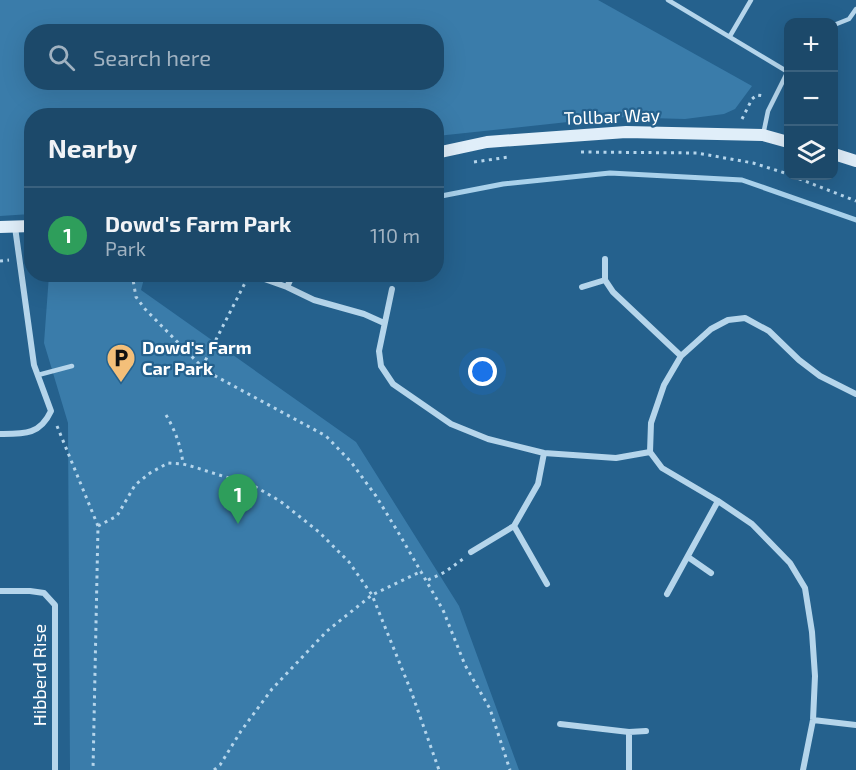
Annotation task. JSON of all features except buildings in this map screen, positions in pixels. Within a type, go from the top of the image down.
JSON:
[{"type":"main road","name":"Tollbar Way","points":[[444,151],[487,142],[626,132],[763,135],[784,141]]},
{"type":"main road","points":[[838,155],[856,160]]},
{"type":"main road","points":[[0,227],[24,226]]},
{"type":"street","points":[[0,434],[17,434],[35,430],[46,423],[51,411],[34,365],[15,227]]},
{"type":"street","points":[[605,260],[605,280],[613,292],[681,356]]},
{"type":"street","points":[[582,287],[605,280]]},
{"type":"street","points":[[273,282],[314,300],[364,314],[384,323]]},
{"type":"street","points":[[287,287],[289,282]]},
{"type":"street","points":[[392,290],[379,351],[381,366],[393,384],[451,424],[488,439],[544,453],[616,458],[650,452]]},
{"type":"street","points":[[803,770],[813,720],[815,676],[812,632],[805,588],[790,564],[752,524],[662,468],[650,452],[651,423],[664,385],[681,356],[711,329],[728,320],[745,318],[769,330],[799,360],[820,376],[856,394]]},
{"type":"street","points":[[471,552],[514,526],[538,484],[544,453]]},
{"type":"street","points":[[667,594],[718,501]]},
{"type":"street","points":[[514,526],[547,584]]},
{"type":"street","points":[[688,557],[711,573]]},
{"type":"street","name":"Hibberd Rise","points":[[0,591],[44,592],[56,605],[55,770]]},
{"type":"street","points":[[813,720],[856,726]]},
{"type":"street","points":[[560,724],[646,732]]},
{"type":"street","points":[[629,732],[629,770]]},
{"type":"lane","points":[[668,0],[784,70]]},
{"type":"lane","points":[[729,36],[751,0]]},
{"type":"lane","points":[[838,23],[849,19],[856,9]]},
{"type":"lane","points":[[763,135],[768,111],[784,80]]},
{"type":"lane","points":[[38,375],[72,366]]},
{"type":"path","points":[[575,152],[697,153],[753,163],[784,173]]},
{"type":"path","points":[[467,163],[510,157]]},
{"type":"path","points":[[803,180],[856,201]]},
{"type":"path","points":[[133,282],[136,297],[145,309],[206,371],[326,436],[351,462],[376,496],[443,610],[465,665],[489,709],[510,770]]},
{"type":"path","points":[[202,367],[245,282]]},
{"type":"path","points":[[51,411],[98,526],[93,770]]},
{"type":"path","points":[[166,415],[177,436],[183,464]]},
{"type":"path","points":[[98,526],[117,516],[135,485],[150,472],[168,463],[183,464],[254,486],[280,501],[320,532],[349,562],[372,595],[439,770]]},
{"type":"path","points":[[427,580],[445,572],[471,552]]},
{"type":"path","points":[[214,770],[220,765],[272,688],[327,630],[372,595],[422,571]]},
{"type":"shaded area","points":[[0,0],[598,0],[752,86],[735,109],[724,114],[685,119],[614,117],[444,135],[444,108],[24,108],[24,214],[0,216]]},
{"type":"shaded area","points":[[48,282],[143,282],[141,290],[356,442],[459,606],[519,770],[70,770],[68,423],[44,343]]},
{"type":"waterway","points":[[444,195],[503,184],[610,173],[742,180],[856,220]]},
{"type":"place","name":"Dowd's Farm Car Park","points":[[121,384]]},
{"type":"place","name":"Dowd's Farm Park","points":[[238,524]]}]
